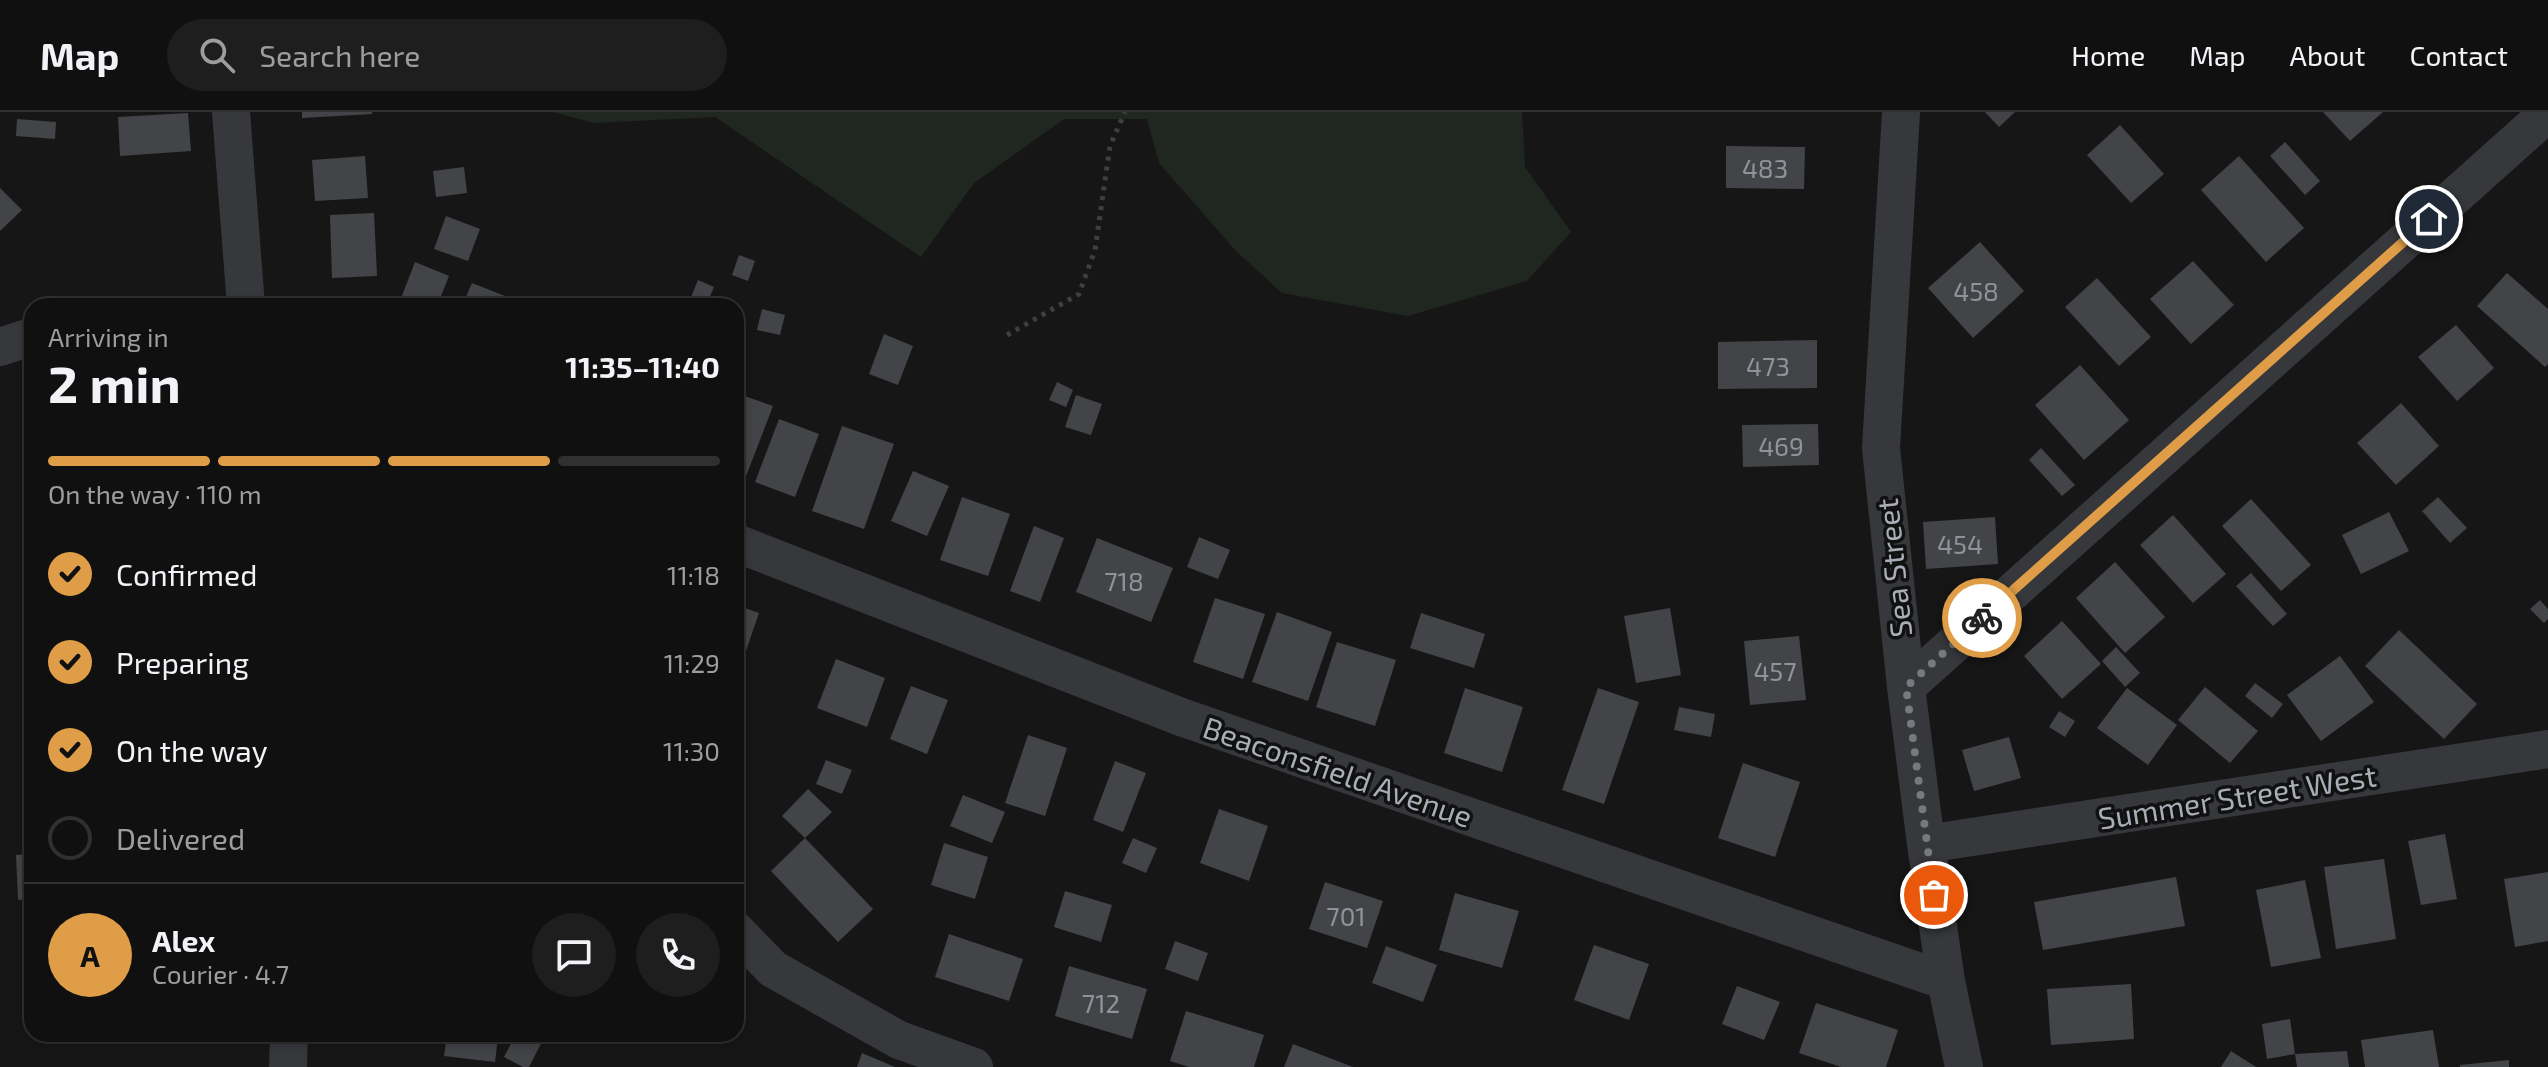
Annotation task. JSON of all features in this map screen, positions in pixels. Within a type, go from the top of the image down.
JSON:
[{"type":"street","points":[[231,112],[245,298]]},
{"type":"street","name":"Sea Street","points":[[1901,112],[1881,448],[1926,844],[1946,981],[1964,1067]]},
{"type":"street","points":[[1906,687],[2548,113]]},
{"type":"street","points":[[0,347],[24,339]]},
{"type":"street","name":"Beaconsfield Avenue","points":[[744,546],[1181,717],[1946,981]]},
{"type":"street","name":"Summer Street West","points":[[1926,844],[2548,749]]},
{"type":"street","points":[[744,939],[773,969],[899,1040],[974,1067]]},
{"type":"street","points":[[288,1067],[289,1042]]},
{"type":"path","points":[[1007,335],[1079,294],[1095,250],[1110,146],[1125,112]]},
{"type":"shaded area","points":[[553,112],[1522,112],[1525,167],[1571,232],[1527,281],[1408,316],[1282,293],[1236,251],[1159,163],[1147,119],[1064,119],[974,183],[921,257],[715,117],[594,123]]},
{"type":"building","points":[[302,112],[372,112],[372,114],[302,118]]},
{"type":"building","points":[[1985,112],[2015,112],[1999,127]]},
{"type":"building","points":[[2323,112],[2383,112],[2350,141]]},
{"type":"building","points":[[188,113],[191,151],[120,156],[118,117]]},
{"type":"building","points":[[17,119],[56,122],[55,139],[16,136]]},
{"type":"building","points":[[2120,125],[2164,174],[2131,203],[2087,155]]},
{"type":"building","points":[[2285,142],[2320,181],[2305,195],[2270,156]]},
{"type":"building","points":[[1726,146],[1805,147],[1804,189],[1726,188]]},
{"type":"building","points":[[365,156],[368,198],[315,201],[312,160]]},
{"type":"building","points":[[2239,156],[2304,228],[2266,262],[2201,190]]},
{"type":"building","points":[[464,167],[467,193],[436,197],[433,171]]},
{"type":"building","points":[[0,188],[22,210],[0,231]]},
{"type":"building","points":[[374,213],[377,276],[332,278],[330,215]]},
{"type":"building","points":[[446,216],[480,229],[468,261],[434,249]]},
{"type":"building","points":[[1980,242],[2024,291],[1973,338],[1928,288]]},
{"type":"building","points":[[739,255],[755,261],[748,281],[732,275]]},
{"type":"building","points":[[2193,261],[2234,305],[2191,344],[2150,299]]},
{"type":"building","points":[[415,262],[449,276],[440,298],[401,298]]},
{"type":"building","points":[[2507,273],[2548,309],[2548,364],[2545,367],[2477,306]]},
{"type":"building","points":[[2097,278],[2151,337],[2119,366],[2065,307]]},
{"type":"building","points":[[698,280],[714,287],[709,298],[691,298]]},
{"type":"building","points":[[472,283],[510,298],[465,298]]},
{"type":"building","points":[[762,309],[785,315],[780,335],[757,330]]},
{"type":"building","points":[[2456,325],[2494,368],[2457,401],[2418,357]]},
{"type":"building","points":[[884,334],[913,346],[898,385],[869,374]]},
{"type":"building","points":[[1817,340],[1817,388],[1718,389],[1718,342]]},
{"type":"building","points":[[2080,365],[2129,420],[2084,460],[2035,405]]},
{"type":"building","points":[[1057,382],[1073,390],[1066,407],[1049,400]]},
{"type":"building","points":[[1076,395],[1102,404],[1091,435],[1065,427]]},
{"type":"building","points":[[744,396],[773,406],[744,479]]},
{"type":"building","points":[[2401,403],[2439,446],[2396,485],[2357,443]]},
{"type":"building","points":[[779,419],[819,434],[795,497],[755,482]]},
{"type":"building","points":[[1818,424],[1819,465],[1743,467],[1742,425]]},
{"type":"building","points":[[842,426],[894,444],[864,529],[812,511]]},
{"type":"building","points":[[2041,448],[2075,485],[2062,496],[2029,460]]},
{"type":"building","points":[[913,471],[949,486],[927,536],[891,521]]},
{"type":"building","points":[[962,497],[1010,514],[988,576],[940,560]]},
{"type":"building","points":[[2438,497],[2467,528],[2450,543],[2422,511]]},
{"type":"building","points":[[2251,499],[2311,565],[2281,591],[2222,526]]},
{"type":"building","points":[[2389,512],[2409,551],[2361,574],[2342,535]]},
{"type":"building","points":[[2173,515],[2226,574],[2193,603],[2140,545]]},
{"type":"building","points":[[1995,517],[1998,564],[1926,569],[1923,522]]},
{"type":"building","points":[[1034,526],[1064,538],[1040,602],[1010,591]]},
{"type":"building","points":[[1199,537],[1230,550],[1218,579],[1187,567]]},
{"type":"building","points":[[1097,538],[1173,568],[1151,622],[1076,592]]},
{"type":"building","points":[[2115,562],[2165,617],[2125,653],[2076,598]]},
{"type":"building","points":[[2251,573],[2287,614],[2273,626],[2236,586]]},
{"type":"building","points":[[1215,598],[1265,614],[1243,679],[1193,662]]},
{"type":"building","points":[[2540,600],[2548,609],[2548,619],[2544,623],[2530,609]]},
{"type":"building","points":[[744,608],[759,613],[744,657]]},
{"type":"building","points":[[1670,608],[1681,675],[1636,683],[1624,616]]},
{"type":"building","points":[[1277,612],[1332,632],[1308,701],[1252,682]]},
{"type":"building","points":[[1421,613],[1485,634],[1474,668],[1410,648]]},
{"type":"building","points":[[2062,621],[2101,664],[2062,699],[2024,656]]},
{"type":"building","points":[[2399,630],[2477,704],[2444,739],[2365,666]]},
{"type":"building","points":[[1799,636],[1806,700],[1750,705],[1744,641]]},
{"type":"building","points":[[1337,642],[1396,660],[1375,726],[1316,707]]},
{"type":"building","points":[[2116,647],[2140,673],[2125,687],[2102,661]]},
{"type":"building","points":[[2340,656],[2374,702],[2321,741],[2287,695]]},
{"type":"building","points":[[836,659],[885,678],[867,727],[817,708]]},
{"type":"building","points":[[2255,683],[2283,704],[2272,718],[2245,696]]},
{"type":"building","points":[[911,686],[948,700],[927,754],[890,739]]},
{"type":"building","points":[[2205,687],[2258,731],[2230,763],[2178,720]]},
{"type":"building","points":[[1465,688],[1523,707],[1502,772],[1444,753]]},
{"type":"building","points":[[1598,688],[1639,702],[1604,804],[1562,790]]},
{"type":"building","points":[[2127,688],[2177,725],[2148,765],[2097,728]]},
{"type":"building","points":[[1679,707],[1715,714],[1711,737],[1674,730]]},
{"type":"building","points":[[2059,711],[2075,721],[2065,737],[2049,727]]},
{"type":"building","points":[[1028,735],[1067,748],[1045,816],[1005,803]]},
{"type":"building","points":[[2009,737],[2021,778],[1974,791],[1962,750]]},
{"type":"building","points":[[826,760],[852,770],[842,794],[816,784]]},
{"type":"building","points":[[1115,761],[1146,773],[1123,832],[1093,820]]},
{"type":"building","points":[[1743,763],[1800,782],[1775,857],[1718,838]]},
{"type":"building","points":[[808,789],[832,812],[805,838],[782,816]]},
{"type":"building","points":[[963,795],[1005,812],[992,843],[950,826]]},
{"type":"building","points":[[1219,809],[1268,826],[1249,881],[1200,863]]},
{"type":"building","points":[[2445,834],[2457,899],[2421,905],[2408,841]]},
{"type":"building","points":[[805,838],[873,909],[838,942],[771,871]]},
{"type":"building","points":[[1133,838],[1157,848],[1146,873],[1122,863]]},
{"type":"building","points":[[944,843],[988,857],[975,899],[931,885]]},
{"type":"building","points":[[24,854],[24,900],[18,900],[16,855]]},
{"type":"building","points":[[2384,859],[2396,939],[2336,949],[2324,867]]},
{"type":"building","points":[[2548,872],[2548,941],[2515,947],[2504,879]]},
{"type":"building","points":[[2176,877],[2185,926],[2043,950],[2034,902]]},
{"type":"building","points":[[2305,880],[2321,958],[2271,967],[2256,890]]},
{"type":"building","points":[[1325,882],[1383,901],[1367,948],[1309,929]]},
{"type":"building","points":[[1065,891],[1112,905],[1101,942],[1054,927]]},
{"type":"building","points":[[1455,893],[1519,911],[1502,968],[1439,950]]},
{"type":"building","points":[[949,934],[1023,959],[1009,1001],[935,977]]},
{"type":"building","points":[[1175,941],[1208,953],[1198,981],[1165,969]]},
{"type":"building","points":[[1594,945],[1649,964],[1629,1020],[1574,1000]]},
{"type":"building","points":[[1386,946],[1437,965],[1423,1002],[1372,983]]},
{"type":"building","points":[[1069,966],[1147,989],[1132,1039],[1055,1016]]},
{"type":"building","points":[[2131,984],[2134,1039],[2051,1045],[2047,989]]},
{"type":"building","points":[[1737,986],[1780,1002],[1764,1040],[1722,1024]]},
{"type":"building","points":[[1816,1003],[1898,1030],[1886,1067],[1841,1067],[1799,1053]]},
{"type":"building","points":[[1186,1011],[1264,1035],[1254,1067],[1189,1067],[1170,1061]]},
{"type":"building","points":[[2290,1019],[2295,1054],[2267,1059],[2262,1024]]},
{"type":"building","points":[[2433,1030],[2439,1067],[2365,1067],[2361,1040]]},
{"type":"building","points":[[446,1042],[497,1042],[495,1062],[444,1056]]},
{"type":"building","points":[[512,1042],[542,1042],[529,1067],[504,1057]]},
{"type":"building","points":[[1293,1044],[1353,1067],[1284,1067]]},
{"type":"building","points":[[2231,1051],[2256,1067],[2221,1067]]},
{"type":"building","points":[[2347,1051],[2349,1067],[2297,1067],[2295,1054]]},
{"type":"building","points":[[862,1053],[895,1067],[857,1067]]},
{"type":"building","points":[[2509,1060],[2509,1067],[2460,1067],[2460,1065]]},
{"type":"way so far","points":[[1934,895],[1906,687],[1982,618]]},
{"type":"route","points":[[1982,618],[2429,219]]}]
